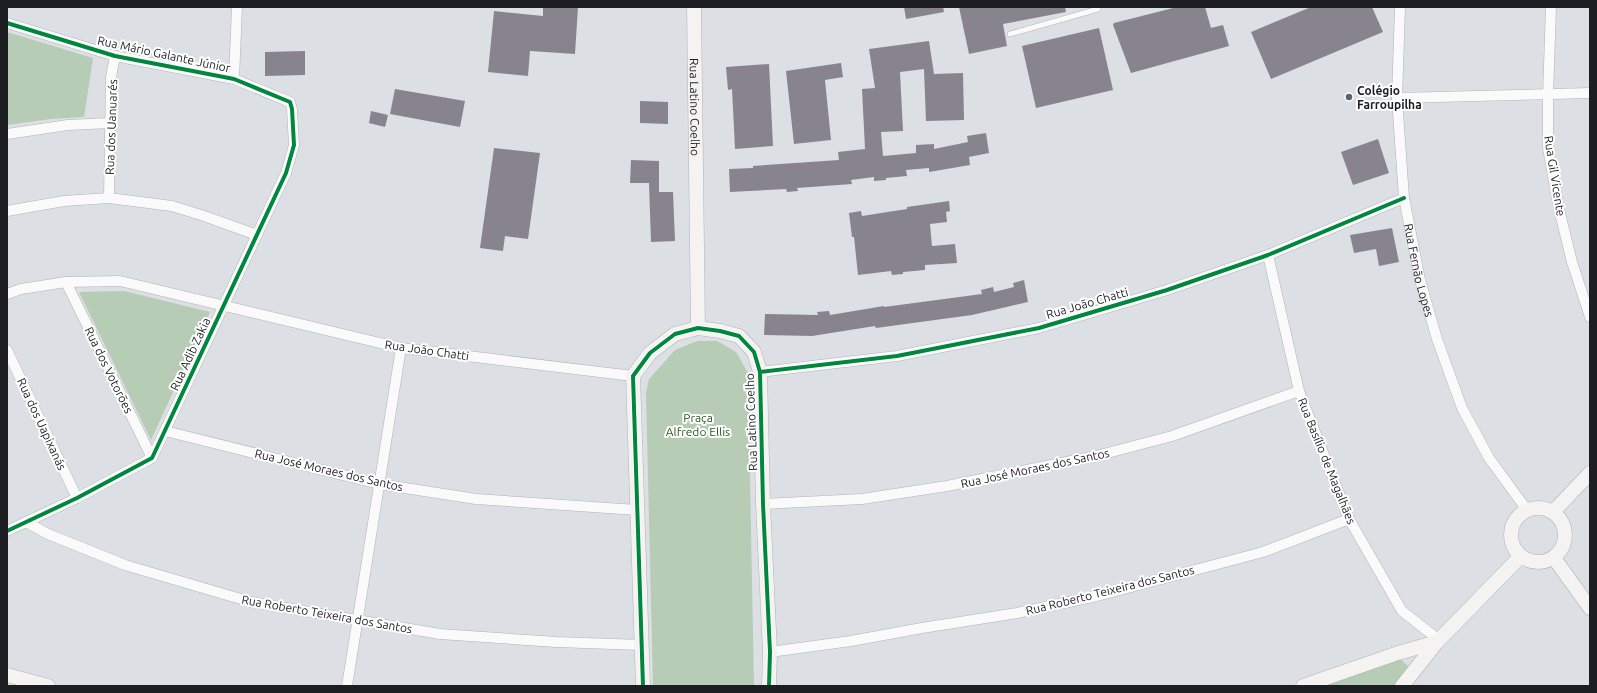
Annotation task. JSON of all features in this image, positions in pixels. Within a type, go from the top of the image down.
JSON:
[{"type":"street","points":[[234,79],[237,7]]},
{"type":"street","name":"Rua Latino Coelho","points":[[694,7],[698,328]]},
{"type":"street","name":"Rua Fernão Lopes","points":[[1400,7],[1397,98],[1404,198],[1420,280],[1437,339],[1462,408],[1489,458],[1527,510]]},
{"type":"street","name":"Rua Gil Vicente","points":[[1551,7],[1548,148],[1559,208],[1574,269],[1590,317]]},
{"type":"street","name":"Rua Mário Galante Júnior","points":[[7,23],[115,56],[234,79],[290,102],[292,105]]},
{"type":"street","name":"Rua dos Uanuarés","points":[[109,198],[111,77],[115,56]]},
{"type":"street","points":[[1397,98],[1590,93]]},
{"type":"street","name":"Rua Adib Zakia","points":[[152,458],[286,174],[294,145],[292,105]]},
{"type":"street","points":[[7,134],[68,124],[110,123]]},
{"type":"street","points":[[7,211],[64,201],[109,198],[172,206],[257,235]]},
{"type":"street","name":"Rua João Chatti","points":[[760,372],[898,356],[1038,328],[1167,290],[1268,255],[1404,198]]},
{"type":"street","name":"Rua Basílio de Magalhães","points":[[1268,255],[1298,391],[1349,519],[1402,611],[1438,641]]},
{"type":"street","name":"Rua João Chatti","points":[[7,294],[66,282],[120,281],[401,348],[633,376]]},
{"type":"street","name":"Rua dos Votorões","points":[[66,282],[152,458]]},
{"type":"street","name":"Rua Latino Coelho","points":[[633,376],[650,353],[675,334],[698,328],[720,331],[739,336],[754,352],[760,372],[763,504],[770,652],[769,686]]},
{"type":"street","points":[[347,686],[401,348]]},
{"type":"street","name":"Rua dos Uapixanás","points":[[7,350],[77,498]]},
{"type":"street","points":[[633,376],[643,686]]},
{"type":"street","name":"Rua José Moraes dos Santos","points":[[763,504],[862,499],[947,486],[1096,456],[1172,436],[1298,391]]},
{"type":"street","name":"Rua José Moraes dos Santos","points":[[165,431],[379,484],[476,499],[637,510]]},
{"type":"street","points":[[7,530],[77,498],[152,458]]},
{"type":"street","points":[[1553,512],[1590,473]]},
{"type":"street","points":[[1541,508],[1553,512],[1563,524],[1565,534],[1564,542],[1560,551],[1554,558],[1545,562],[1528,562],[1520,557],[1511,544],[1511,528],[1519,515],[1527,510],[1541,508]]},
{"type":"street","name":"Rua Roberto Teixeira dos Santos","points":[[770,652],[851,642],[922,628],[1017,613],[1097,596],[1263,552],[1349,519]]},
{"type":"street","name":"Rua Roberto Teixeira dos Santos","points":[[26,522],[48,534],[125,565],[251,602],[440,634],[556,642],[642,645]]},
{"type":"street","points":[[1402,686],[1438,641],[1520,557]]},
{"type":"street","points":[[1554,558],[1590,608]]},
{"type":"street","points":[[1303,686],[1398,653],[1438,641]]},
{"type":"street","points":[[7,675],[48,686]]},
{"type":"lane","points":[[1010,34],[1098,9]]},
{"type":"green space","points":[[7,32],[93,58],[84,117],[51,119],[7,125]]},
{"type":"green space","points":[[124,291],[210,312],[151,440],[79,292]]},
{"type":"green space","name":"Praça Alfredo Ellis","points":[[697,341],[717,341],[736,352],[748,373],[754,686],[653,686],[646,393],[649,379],[675,350]]},
{"type":"green space","points":[[1397,656],[1413,671],[1399,686],[1309,686]]},
{"type":"building","points":[[543,7],[578,7],[575,54],[530,51],[528,76],[488,72],[494,11],[543,16]]},
{"type":"building","points":[[904,7],[943,7],[944,12],[906,19]]},
{"type":"building","points":[[959,7],[1065,7],[1066,12],[1003,24],[1007,46],[969,54]]},
{"type":"building","points":[[1177,7],[1205,7],[1211,28],[1223,25],[1229,46],[1131,73],[1113,25],[1114,23]]},
{"type":"building","points":[[1311,7],[1372,7],[1383,32],[1271,79],[1251,32]]},
{"type":"building","points":[[1099,28],[1113,90],[1036,108],[1022,46]]},
{"type":"building","points":[[929,41],[934,74],[963,73],[964,120],[926,121],[924,69],[900,72],[903,131],[881,132],[883,156],[916,153],[916,145],[934,144],[934,149],[968,142],[967,136],[986,133],[989,153],[969,157],[970,165],[929,172],[929,168],[906,170],[907,176],[886,178],[886,180],[874,181],[874,177],[851,180],[852,184],[797,188],[798,191],[787,192],[786,189],[730,192],[729,169],[839,160],[838,152],[865,149],[862,89],[875,88],[869,49]]},
{"type":"building","points":[[305,51],[305,75],[265,76],[265,52]]},
{"type":"building","points":[[841,63],[843,77],[825,80],[831,140],[794,144],[786,71]]},
{"type":"building","points":[[769,64],[773,146],[735,149],[732,89],[728,90],[726,67]]},
{"type":"building","points":[[395,89],[465,101],[460,127],[390,114]]},
{"type":"building","points":[[640,101],[668,102],[668,124],[640,123]]},
{"type":"building","points":[[371,111],[388,115],[385,127],[369,123]]},
{"type":"building","points":[[1378,139],[1389,173],[1353,185],[1341,152]]},
{"type":"building","points":[[494,148],[540,153],[528,239],[505,236],[503,251],[480,248]]},
{"type":"building","points":[[631,160],[659,161],[659,192],[673,192],[675,241],[651,242],[649,183],[630,183]]},
{"type":"building","points":[[949,201],[950,211],[946,212],[947,222],[930,224],[932,246],[955,244],[957,263],[925,265],[925,270],[903,272],[903,274],[892,275],[891,271],[858,275],[854,237],[852,237],[849,213],[861,211],[862,216],[907,209],[907,207]]},
{"type":"building","points":[[1392,228],[1399,262],[1379,266],[1376,249],[1354,253],[1350,235]]},
{"type":"building","points":[[1024,280],[1028,302],[972,315],[876,328],[875,326],[812,336],[764,335],[765,314],[818,315],[817,312],[829,311],[830,315],[884,306],[982,294],[981,290],[993,287],[994,292],[1014,287],[1013,283]]},
{"type":"cycle path","points":[[7,23],[115,56],[234,79],[290,102],[292,109],[294,145],[286,173],[152,458],[77,498],[7,531]]},
{"type":"cycle path","points":[[760,372],[897,356],[1039,328],[1167,290],[1268,255],[1404,198]]},
{"type":"cycle path","points":[[643,686],[633,376],[650,353],[675,334],[698,328],[720,331],[739,336],[754,352],[760,372],[763,504],[770,652],[769,686]]},
{"type":"place","name":"Colégio Farroupilha","points":[[1349,97]]}]
